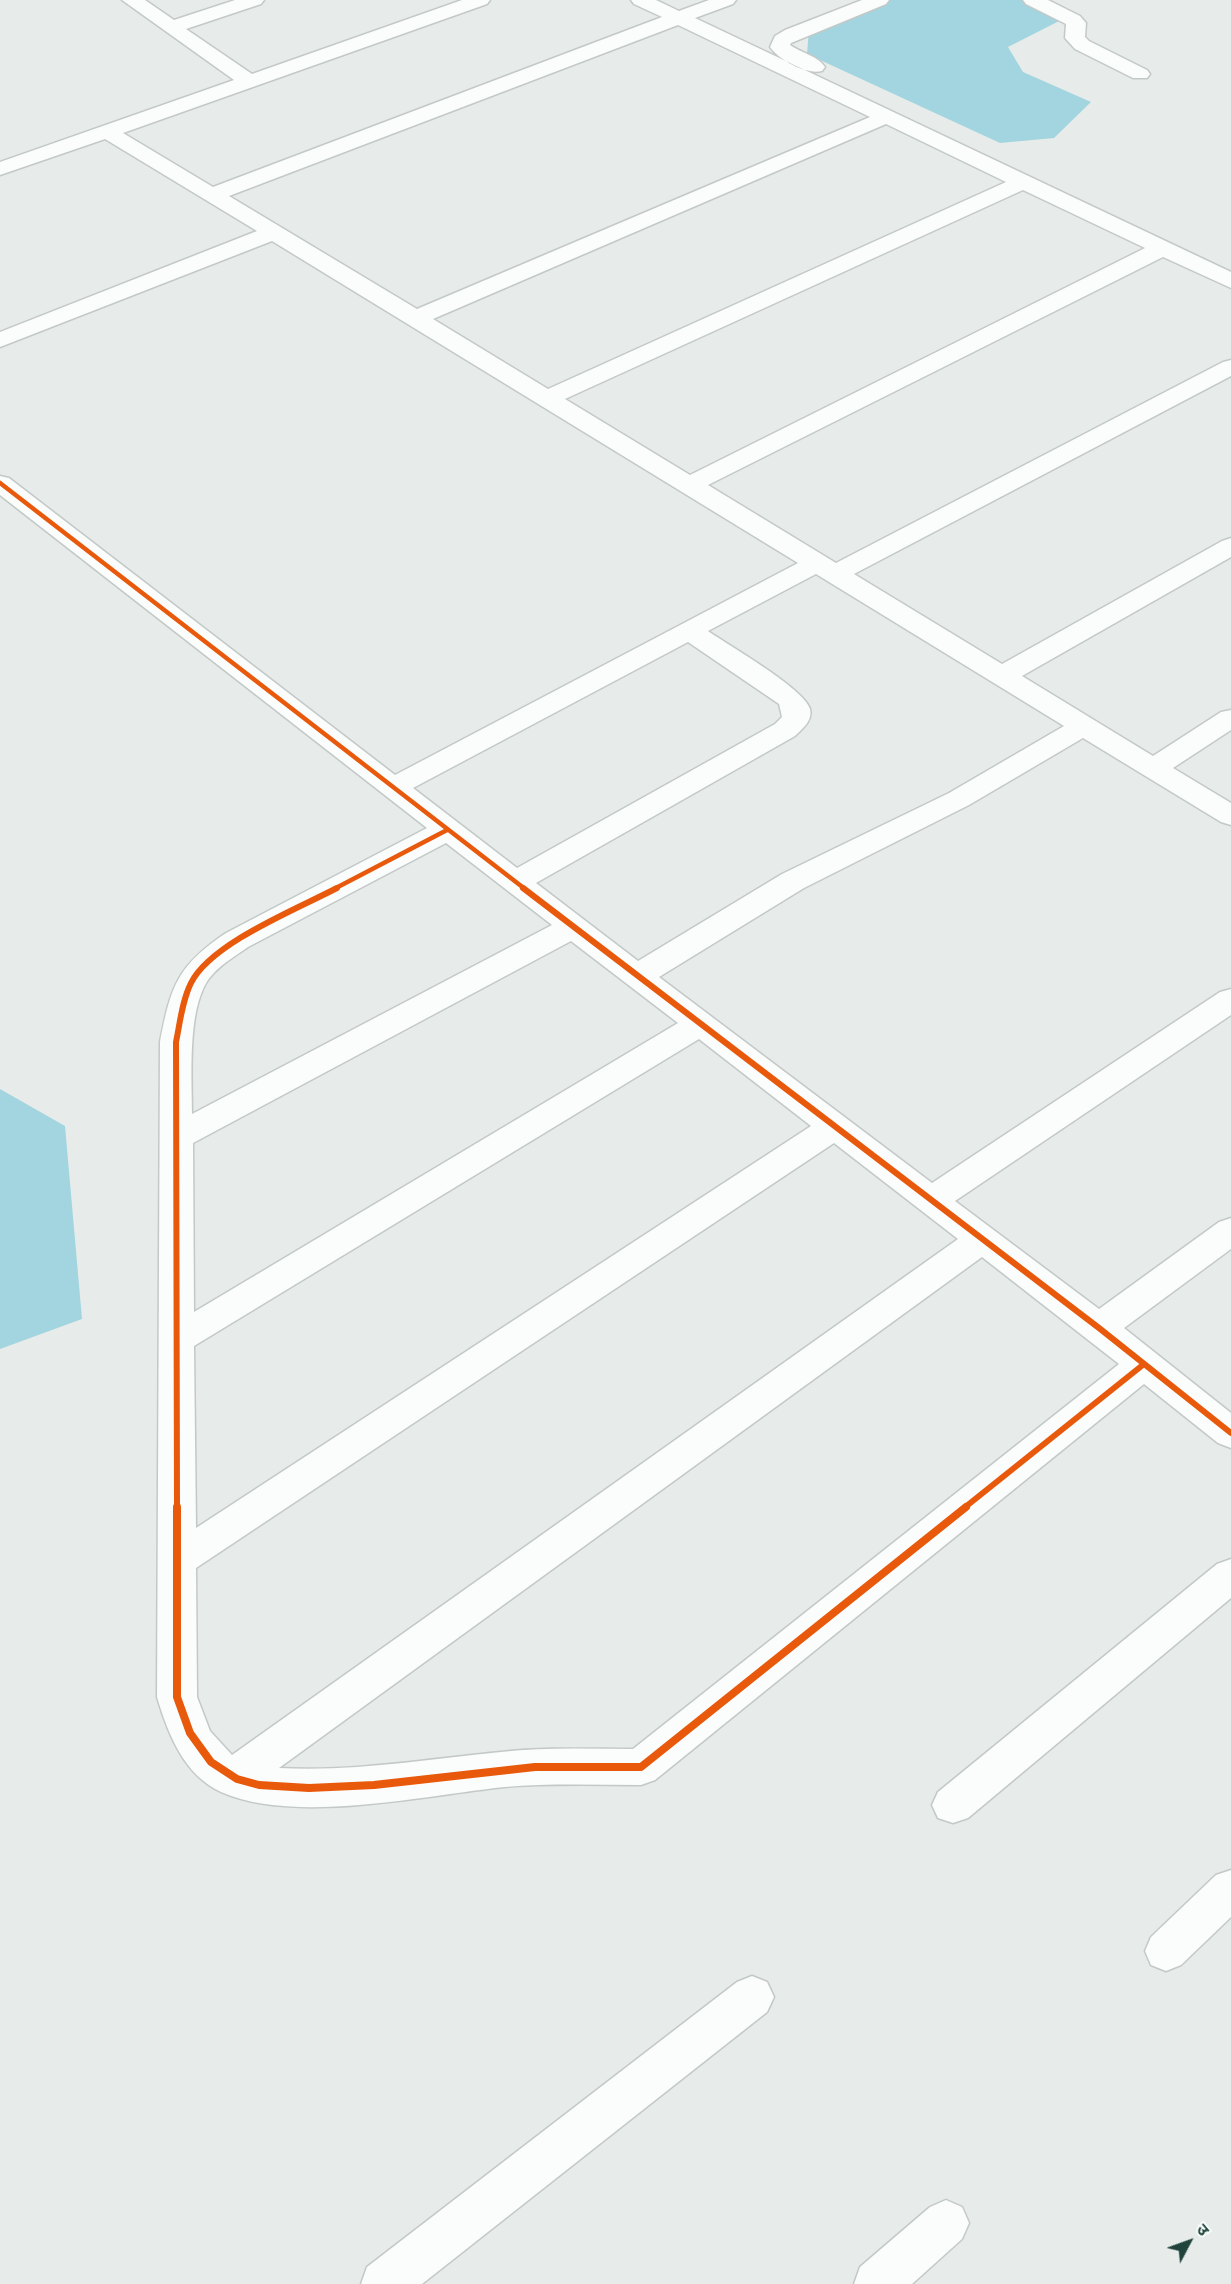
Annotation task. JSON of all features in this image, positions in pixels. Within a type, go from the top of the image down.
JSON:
[{"type":"street","points":[[132,0],[249,81]]},
{"type":"street","points":[[171,27],[254,0]]},
{"type":"street","points":[[0,169],[480,0]]},
{"type":"street","points":[[641,0],[1231,281]]},
{"type":"street","points":[[211,195],[726,0]]},
{"type":"street","points":[[879,0],[792,34],[782,40],[780,47],[789,54],[861,89],[1231,264]]},
{"type":"street","points":[[1033,0],[1076,23],[1075,38],[1082,45],[1140,74]]},
{"type":"street","points":[[416,318],[886,117]]},
{"type":"street","points":[[106,131],[1231,816]]},
{"type":"street","points":[[547,398],[1023,182]]},
{"type":"street","points":[[0,340],[272,233]]},
{"type":"street","points":[[689,485],[1163,248]]},
{"type":"street","points":[[393,788],[688,630],[826,568],[1231,367]]},
{"type":"street","points":[[0,483],[573,927],[1099,1328],[1231,1433]]},
{"type":"street","points":[[1002,676],[1231,546]]},
{"type":"street","points":[[515,882],[785,730],[796,719],[796,709],[790,699],[688,630]]},
{"type":"street","points":[[1153,769],[1231,718]]},
{"type":"street","points":[[637,976],[793,881],[959,799],[1084,726]]},
{"type":"street","points":[[447,830],[237,940],[213,955],[193,976],[185,994],[176,1042],[177,1697],[186,1727],[199,1751],[233,1778],[255,1784],[294,1788],[341,1787],[536,1767],[640,1767],[1144,1364]]},
{"type":"street","points":[[176,1137],[573,927]]},
{"type":"street","points":[[930,1201],[1231,1000]]},
{"type":"street","points":[[176,1340],[700,1024]]},
{"type":"street","points":[[177,1560],[834,1127]]},
{"type":"street","points":[[1099,1328],[1231,1231]]},
{"type":"street","points":[[233,1778],[982,1240]]},
{"type":"street","points":[[953,1805],[1231,1575]]},
{"type":"street","points":[[1166,1951],[1231,1888]]},
{"type":"street","points":[[384,2284],[752,1997]]},
{"type":"street","points":[[876,2284],[945,2223]]},
{"type":"water","points":[[882,0],[1030,0],[1065,18],[1008,47],[1023,72],[1091,102],[1054,138],[1000,143],[807,54],[809,28]]},
{"type":"water","points":[[0,1089],[65,1126],[82,1319],[0,1349]]},
{"type":"cycle path","points":[[0,483],[637,976],[1099,1328],[1231,1433]]},
{"type":"cycle path","points":[[447,830],[237,940],[198,972],[187,993],[183,1007],[176,1042],[177,1697],[196,1743],[211,1762],[221,1770],[248,1783],[309,1788],[374,1785],[535,1767],[641,1767],[1144,1364]]}]
